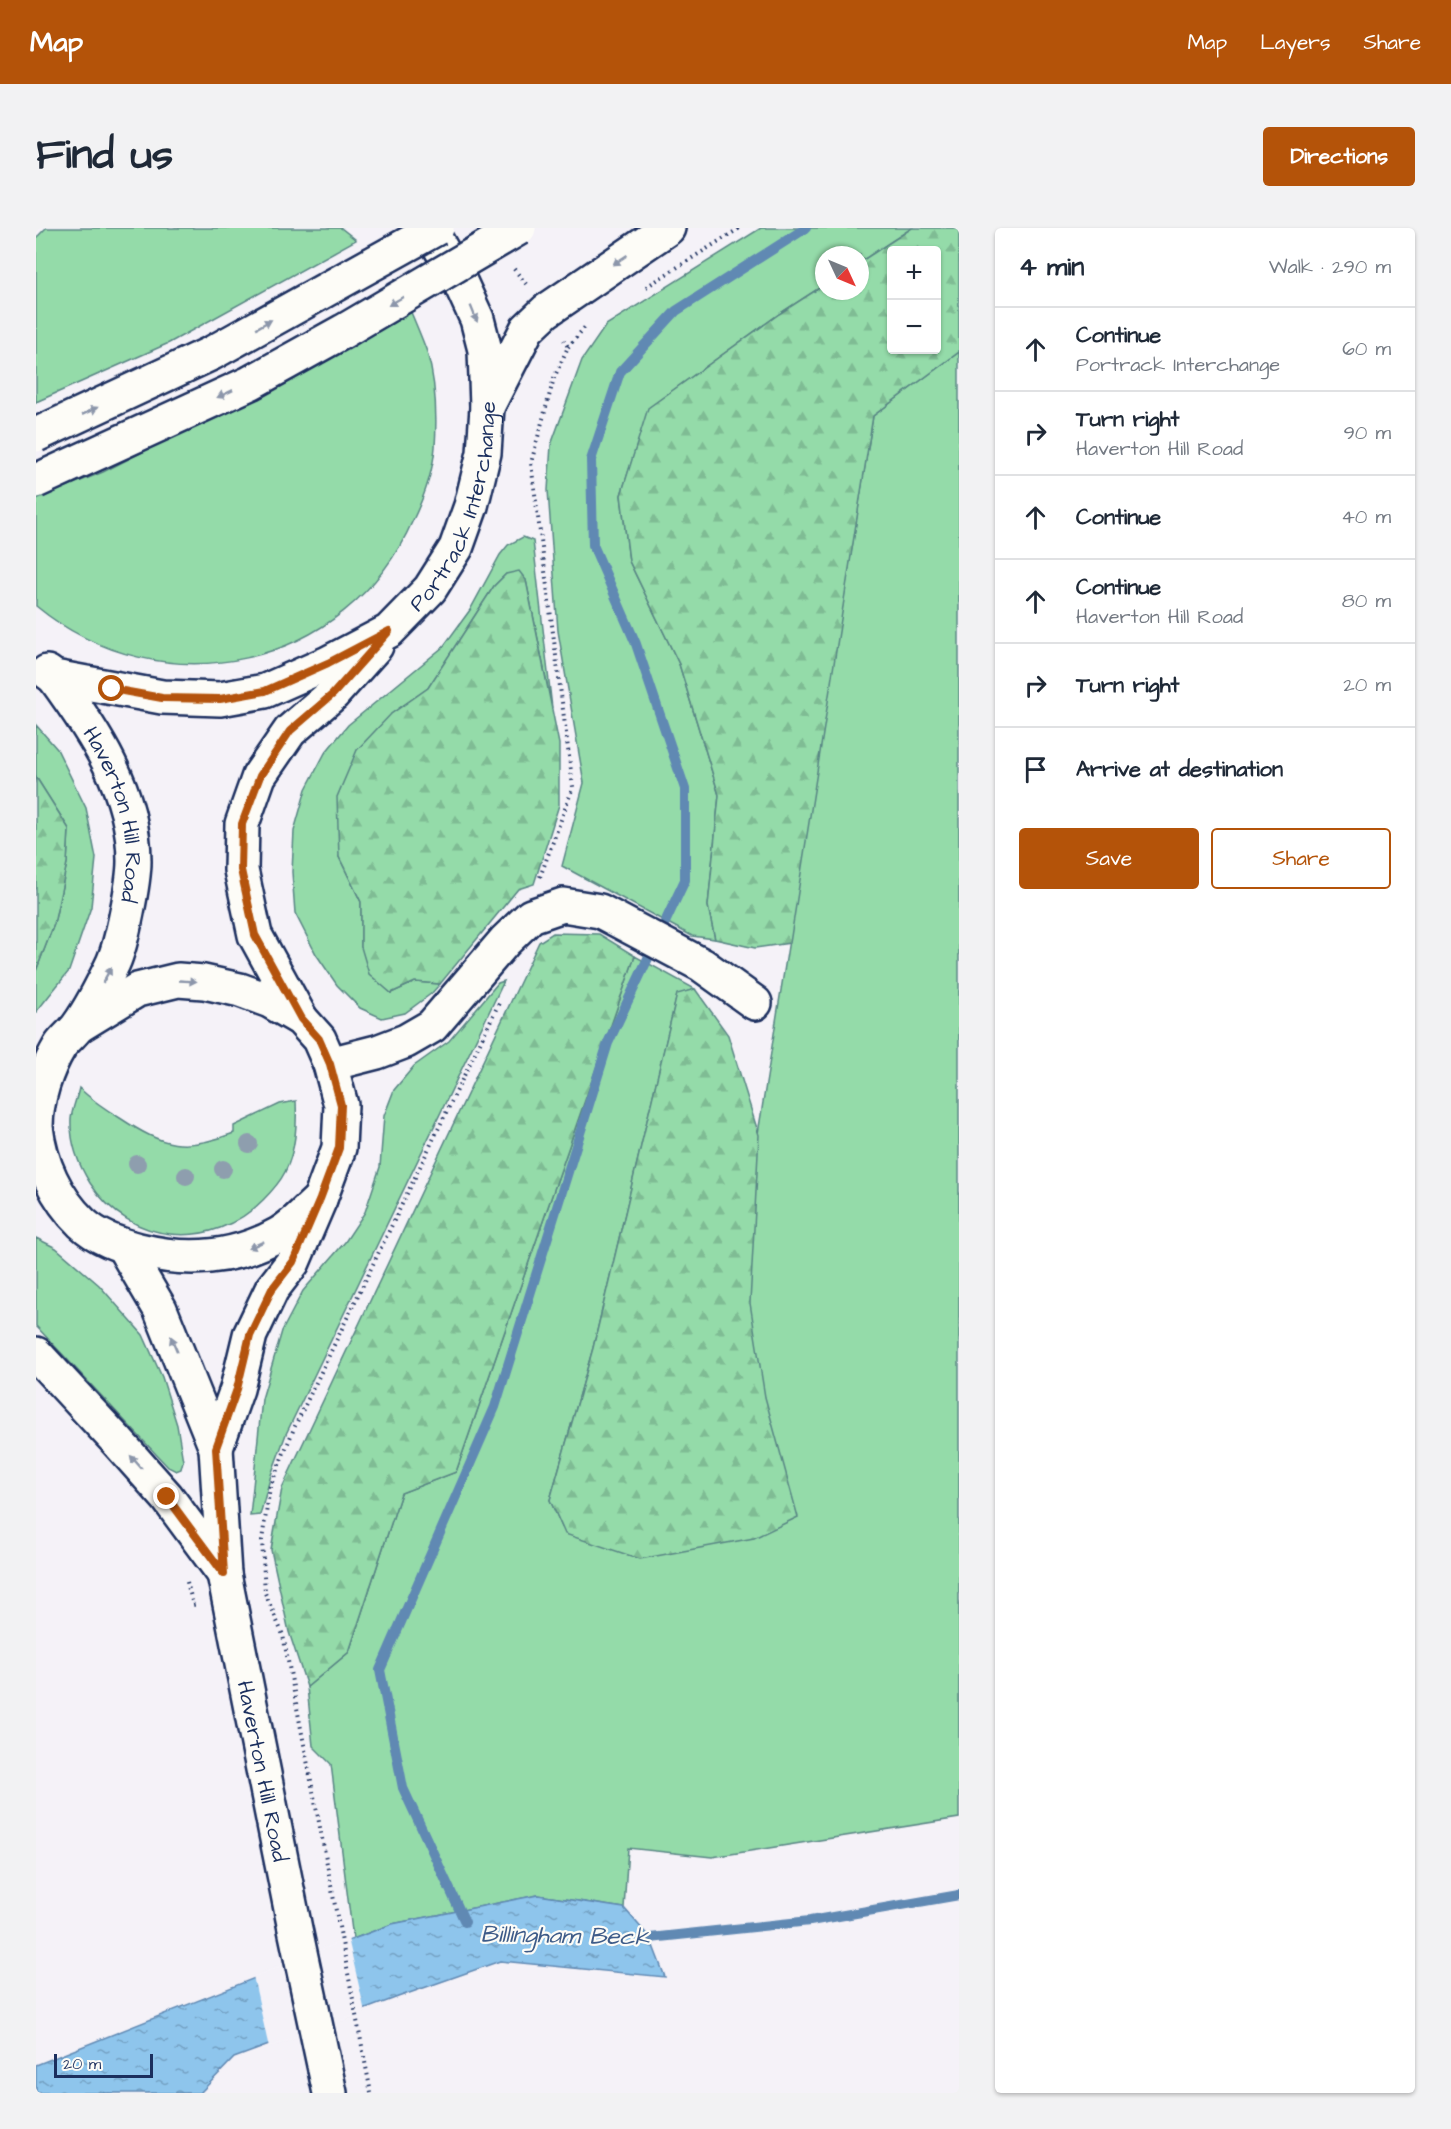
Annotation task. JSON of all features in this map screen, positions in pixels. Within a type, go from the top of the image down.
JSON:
[{"type":"main road","name":"Portrack Interchange","points":[[45,672],[162,698],[220,699],[265,691],[328,663],[389,631],[430,589],[456,548],[471,506],[484,453],[487,407],[485,350],[477,320],[460,282],[436,240],[423,228]]},
{"type":"main road","points":[[36,435],[212,353],[436,228]]},
{"type":"main road","points":[[36,481],[250,383],[344,331],[519,228]]},
{"type":"main road","points":[[487,407],[527,329],[546,311],[668,228]]},
{"type":"main road","points":[[301,1019],[255,935],[241,870],[242,824],[260,776],[290,731],[333,694],[389,631]]},
{"type":"main road","name":"Haverton Hill Road","points":[[45,672],[82,715],[108,759],[128,809],[134,862],[125,920],[114,961],[58,1044],[37,1103],[36,1125],[41,1155],[51,1180],[64,1202],[83,1224]]},
{"type":"main road","points":[[330,1064],[378,1052],[406,1041],[432,1026],[505,941],[531,916],[563,905],[600,911],[702,965],[755,1003]]},
{"type":"main road","points":[[58,1044],[136,990],[178,980],[204,982],[240,990],[270,1001],[301,1019]]},
{"type":"main road","name":"Haverton Hill Road","points":[[216,1448],[237,1389],[250,1335],[272,1289],[293,1262],[339,1148],[341,1105],[330,1064],[319,1039],[301,1019]]},
{"type":"main road","points":[[36,1207],[83,1224],[102,1237],[123,1246],[160,1256],[190,1258],[213,1257],[248,1249],[280,1234],[320,1199]]},
{"type":"main road","name":"Haverton Hill Road","points":[[123,1246],[160,1310],[216,1448],[224,1574],[330,2093]]},
{"type":"main road","points":[[36,1354],[167,1497],[224,1574]]},
{"type":"path","points":[[640,290],[740,228]]},
{"type":"path","points":[[568,347],[591,321]]},
{"type":"path","points":[[265,1593],[283,1635],[371,2093]]},
{"type":"green space","points":[[46,228],[341,228],[356,240],[169,343],[36,402],[36,238]]},
{"type":"green space","points":[[761,228],[912,228],[869,256],[869,246],[815,246],[815,291],[779,314],[649,408],[621,495],[629,561],[679,664],[719,795],[708,906],[715,939],[692,936],[562,866],[584,783],[558,631],[548,490],[551,445],[582,360],[606,325]]},
{"type":"green space","points":[[912,228],[959,228],[959,352],[873,416],[790,943],[755,948],[715,939],[708,906],[719,795],[679,664],[629,561],[621,495],[648,408],[815,291],[815,300],[869,300],[869,256]]},
{"type":"green space","points":[[410,310],[427,352],[432,375],[436,423],[432,466],[413,520],[383,571],[344,611],[298,640],[247,658],[193,664],[138,657],[85,638],[36,606],[36,499],[103,472],[323,360]]},
{"type":"green space","points":[[959,352],[959,1818],[712,1857],[628,1848],[624,1908],[538,1895],[392,1924],[353,1939],[331,1764],[313,1746],[307,1687],[349,1652],[401,1493],[456,1472],[635,956],[695,989],[677,995],[593,1348],[550,1500],[562,1527],[715,1402],[873,416]]},
{"type":"green space","points":[[523,537],[533,541],[552,708],[526,580],[506,574],[494,586],[428,688],[391,714],[339,857],[361,902],[361,947],[391,993],[415,982],[440,984],[432,993],[405,1013],[382,1018],[360,1008],[337,985],[316,954],[295,913],[292,872],[294,831],[306,789],[325,753],[348,725],[443,647],[470,610],[500,555],[508,545]]},
{"type":"green space","points":[[519,571],[526,580],[559,744],[559,805],[534,884],[518,889],[440,984],[415,982],[391,993],[369,974],[361,947],[361,902],[339,857],[337,797],[357,750],[391,714],[428,688],[494,586],[506,574]]},
{"type":"green space","points":[[36,725],[57,749],[86,808],[96,858],[91,907],[69,971],[36,1012],[36,971],[54,924],[67,863],[69,829],[36,777]]},
{"type":"green space","points":[[36,777],[69,829],[67,863],[54,924],[36,971]]},
{"type":"green space","points":[[553,933],[599,934],[635,956],[456,1472],[401,1493],[349,1652],[307,1687],[289,1632],[271,1550],[282,1488],[539,942]]},
{"type":"green space","points":[[504,981],[286,1434],[260,1515],[250,1516],[262,1399],[282,1331],[303,1291],[345,1242],[365,1212],[380,1167],[384,1116],[394,1090],[414,1066],[449,1041],[498,983]]},
{"type":"green space","points":[[695,989],[728,1035],[759,1135],[750,1303],[765,1397],[798,1517],[754,1538],[640,1559],[565,1534],[550,1500],[593,1348],[677,994]]},
{"type":"green space","points":[[79,1088],[135,1128],[175,1144],[201,1143],[234,1133],[234,1126],[280,1104],[296,1101],[295,1137],[289,1163],[281,1179],[263,1200],[243,1217],[220,1228],[196,1234],[172,1234],[149,1229],[127,1219],[107,1204],[90,1183],[82,1168],[73,1144],[71,1128]]},
{"type":"green space","points":[[36,1238],[56,1248],[99,1285],[143,1335],[162,1377],[177,1425],[183,1461],[181,1469],[176,1471],[168,1467],[36,1326]]},
{"type":"water","points":[[538,1895],[624,1908],[650,1938],[665,1977],[500,1961],[234,2058],[200,2093],[36,2093],[36,2065],[353,1939],[392,1924]]},
{"type":"pier","points":[[348,1938],[365,2012],[269,2048],[253,1976]]},
{"type":"waterway","points":[[465,1922],[403,1788],[380,1670],[495,1407],[608,1043],[685,880],[685,789],[636,644],[593,545],[591,460],[620,372],[676,311],[806,228]]},
{"type":"waterway","name":"Billingham Beck","points":[[650,1938],[810,1921],[959,1895]]},
{"type":"route","points":[[112,689],[162,698],[220,699],[265,691],[328,663],[389,631],[333,694],[290,731],[260,776],[242,824],[241,870],[255,935],[301,1019],[319,1039],[330,1064],[341,1105],[339,1148],[293,1262],[272,1289],[250,1335],[237,1389],[216,1448],[224,1574],[167,1497]]}]
